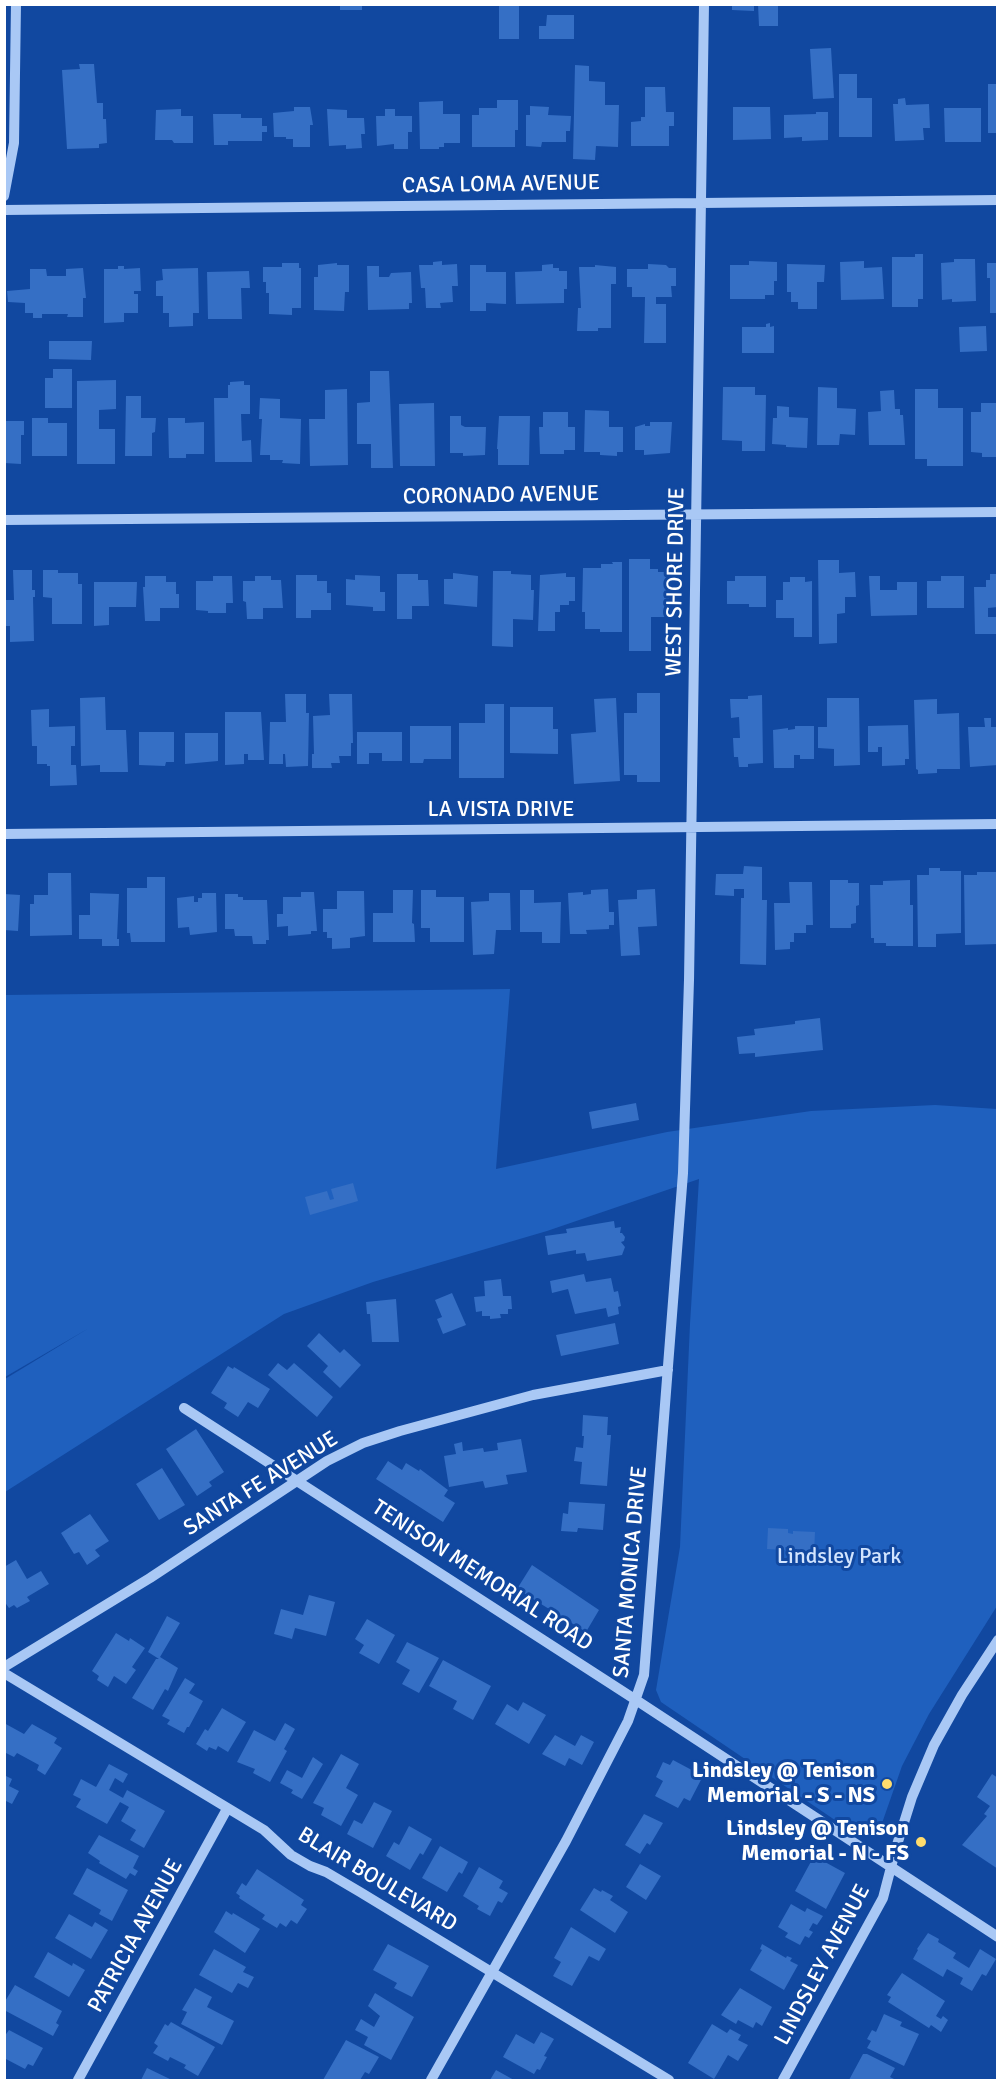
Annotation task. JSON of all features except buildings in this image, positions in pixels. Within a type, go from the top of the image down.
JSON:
[{"type":"street","points":[[4,196],[14,143],[16,4]]},
{"type":"street","name":"WEST SHORE DRIVE","points":[[683,1160],[689,980],[698,514],[704,4]]},
{"type":"street","name":"CASA LOMA AVENUE","points":[[4,210],[998,200]]},
{"type":"street","name":"CORONADO AVENUE","points":[[4,520],[998,512]]},
{"type":"street","name":"LA VISTA DRIVE","points":[[4,834],[998,824]]},
{"type":"street","name":"SANTA MONICA DRIVE","points":[[431,2080],[566,1841],[628,1721],[644,1675],[683,1160]]},
{"type":"street","name":"SANTA FE AVENUE","points":[[4,1667],[150,1578],[327,1461],[363,1443],[533,1395],[668,1370]]},
{"type":"street","name":"TENISON MEMORIAL ROAD","points":[[184,1408],[998,1937]]},
{"type":"street","name":"LINDSLEY AVENUE","points":[[783,2080],[884,1898],[912,1797],[934,1745],[962,1695],[998,1640]]},
{"type":"street","name":"BLAIR BOULEVARD","points":[[4,1673],[264,1830],[291,1855],[326,1872],[493,1971],[669,2080]]},
{"type":"street","name":"PATRICIA AVENUE","points":[[78,2080],[227,1809]]},
{"type":"green space","name":"Lindsley Park","points":[[510,989],[496,1169],[667,1132],[811,1111],[935,1105],[997,1109],[997,1606],[929,1714],[902,1766],[881,1826],[873,1834],[857,1835],[661,1702],[656,1690],[680,1547],[699,1179],[547,1231],[373,1282],[284,1314],[5,1492],[5,1379],[89,1328],[5,1377],[5,995]]},
{"type":"place","name":"Lindsley @ Tenison Memorial - S - NS","points":[[887,1784]]},
{"type":"place","name":"Lindsley @ Tenison Memorial - N - FS","points":[[921,1842]]}]
